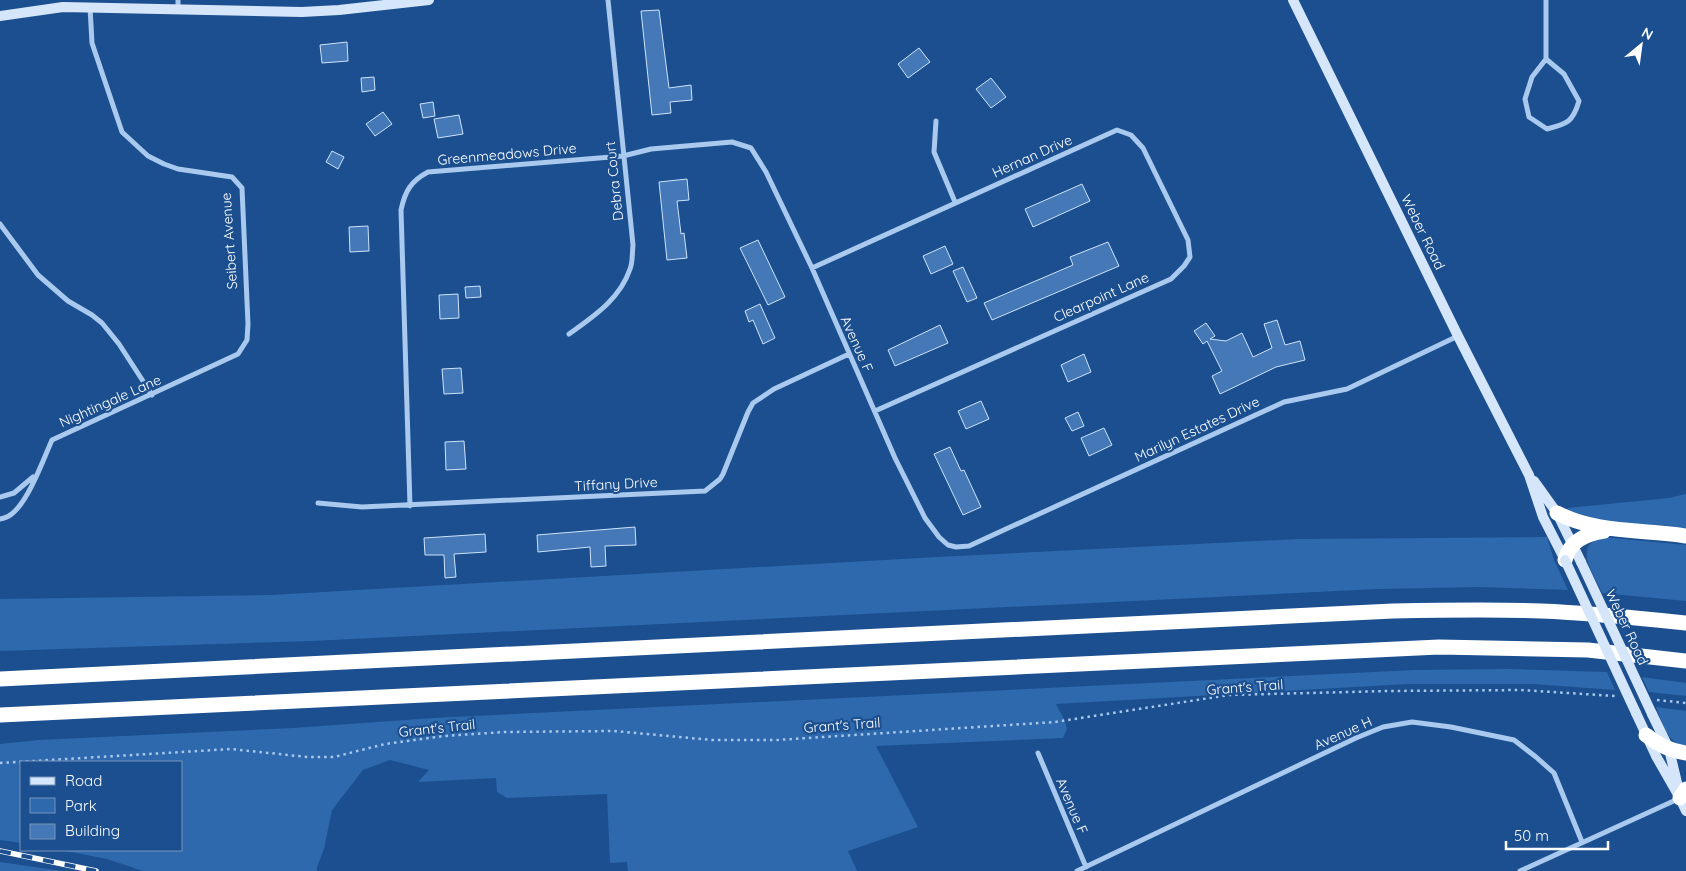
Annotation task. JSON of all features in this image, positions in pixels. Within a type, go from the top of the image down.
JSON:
[{"type":"highway","points":[[1557,513],[1587,525],[1610,530],[1686,536]]},
{"type":"highway","points":[[1565,560],[1568,550],[1573,544],[1589,534],[1610,530]]},
{"type":"highway","points":[[0,679],[1392,611],[1542,611],[1686,623]]},
{"type":"highway","points":[[0,715],[1438,647],[1514,647],[1588,650],[1686,661]]},
{"type":"highway","points":[[1646,735],[1655,743],[1686,753]]},
{"type":"street","points":[[0,16],[88,3],[178,5],[302,12],[429,0]]},
{"type":"street","name":"Debra Court","points":[[569,334],[597,314],[612,300],[622,287],[631,267],[633,245],[608,0]]},
{"type":"street","name":"Weber Road","points":[[1294,0],[1458,336],[1530,475],[1557,513],[1573,544],[1669,749],[1684,800]]},
{"type":"street","points":[[1546,0],[1546,59],[1532,77],[1524,99],[1529,117],[1547,129],[1565,125],[1576,113],[1579,101],[1564,74],[1546,59]]},
{"type":"street","name":"Seibert Avenue","points":[[88,3],[92,43],[122,132],[148,156],[178,169],[232,177],[242,188],[248,324],[247,340],[238,354]]},
{"type":"street","points":[[936,121],[934,152],[955,202]]},
{"type":"street","name":"Hernan Drive","points":[[812,268],[1117,130]]},
{"type":"street","name":"Clearpoint Lane","points":[[875,411],[1171,279],[1184,266],[1190,257],[1188,240],[1143,148],[1131,135],[1117,130]]},
{"type":"street","name":"Greenmeadows Drive","points":[[410,506],[401,210],[407,189],[413,181],[428,172],[623,156],[651,149],[732,142],[751,148]]},
{"type":"street","name":"Avenue F","points":[[751,148],[766,172],[812,268],[895,458],[924,518],[948,545]]},
{"type":"street","points":[[0,224],[38,275],[68,301],[102,323],[119,344],[152,395]]},
{"type":"street","name":"Marilyn Estates Drive","points":[[948,545],[956,547],[969,546],[1284,402],[1347,389],[1458,336]]},
{"type":"street","name":"Nightingale Lane","points":[[0,519],[8,517],[15,512],[26,495],[52,440],[238,354]]},
{"type":"street","name":"Tiffany Drive","points":[[318,502],[362,507],[410,506],[705,491],[720,479],[723,474],[752,403],[774,389],[849,354]]},
{"type":"street","points":[[0,497],[14,493],[37,472]]},
{"type":"street","name":"Weber Road","points":[[1530,475],[1543,517],[1565,560],[1646,735],[1656,756],[1684,800]]},
{"type":"street","name":"Avenue H","points":[[1077,871],[1356,738],[1383,728],[1412,722],[1451,727],[1514,740],[1536,756],[1554,773],[1582,842]]},
{"type":"street","name":"Avenue F","points":[[1038,754],[1086,867]]},
{"type":"street","points":[[1520,871],[1582,842],[1684,800]]},
{"type":"path","name":"Grant's Trail","points":[[33,761],[231,749],[334,758],[385,744],[444,736],[504,732],[614,731],[712,740],[778,740],[1056,722],[1229,695],[1521,690],[1618,696]]},
{"type":"path","points":[[1656,700],[1686,703]]},
{"type":"path","name":"Grant's Trail","points":[[0,763],[20,762]]},
{"type":"green space","points":[[1686,494],[1686,529],[1665,525],[1597,521],[1575,514],[1567,508],[1669,498]]},
{"type":"green space","points":[[1547,537],[1554,560],[1568,590],[1479,587],[1378,589],[312,641],[0,651],[0,599],[271,595],[937,557],[1299,539]]},
{"type":"green space","points":[[1602,537],[1686,545],[1686,601],[1602,593],[1591,569],[1587,554],[1588,547],[1593,541]]},
{"type":"green space","points":[[1508,669],[1607,672],[1615,690],[1532,684],[1408,684],[1056,704],[1067,729],[1063,738],[876,746],[918,827],[848,851],[857,871],[628,871],[627,862],[610,863],[607,794],[507,798],[497,792],[496,778],[418,782],[429,770],[390,760],[363,770],[332,810],[324,849],[317,871],[143,871],[107,859],[66,851],[182,851],[182,761],[20,761],[20,843],[0,840],[0,744],[39,740],[293,728],[433,718],[1414,670]]},
{"type":"green space","points":[[1642,677],[1686,683],[1686,696],[1649,692]]},
{"type":"green space","points":[[1656,707],[1686,711],[1686,746],[1679,744],[1670,737],[1663,726]]},
{"type":"green space","points":[[0,862],[62,871],[0,871]]},
{"type":"building","points":[[659,10],[669,88],[691,85],[692,100],[670,102],[671,113],[652,115],[641,11]]},
{"type":"building","points":[[347,42],[348,61],[322,63],[320,45]]},
{"type":"building","points":[[919,48],[930,62],[908,78],[898,64]]},
{"type":"building","points":[[374,77],[375,90],[362,92],[361,78]]},
{"type":"building","points":[[991,78],[1006,97],[991,108],[976,89]]},
{"type":"building","points":[[433,102],[435,116],[423,118],[420,104]]},
{"type":"building","points":[[383,112],[392,124],[375,136],[366,124]]},
{"type":"building","points":[[459,115],[463,134],[438,138],[434,119]]},
{"type":"building","points":[[332,151],[344,157],[338,169],[326,162]]},
{"type":"building","points":[[687,179],[689,200],[677,201],[681,234],[684,233],[687,258],[667,260],[659,182]]},
{"type":"building","points":[[1082,184],[1090,201],[1033,227],[1025,209]]},
{"type":"building","points":[[368,226],[369,251],[350,252],[349,227]]},
{"type":"building","points":[[758,240],[785,297],[768,305],[740,248]]},
{"type":"building","points":[[1108,242],[1119,266],[992,320],[984,303],[1073,265],[1070,257]]},
{"type":"building","points":[[945,246],[953,264],[931,274],[923,256]]},
{"type":"building","points":[[963,267],[977,298],[967,302],[953,271]]},
{"type":"building","points":[[480,286],[481,297],[466,298],[465,287]]},
{"type":"building","points":[[458,294],[459,318],[440,319],[439,295]]},
{"type":"building","points":[[760,304],[775,338],[763,344],[753,320],[749,322],[745,311]]},
{"type":"building","points":[[1277,320],[1285,345],[1300,341],[1305,360],[1276,367],[1220,394],[1212,376],[1222,371],[1207,341],[1203,344],[1194,331],[1206,323],[1215,336],[1210,339],[1226,341],[1242,333],[1253,357],[1272,348],[1264,324]]},
{"type":"building","points":[[940,325],[948,343],[895,366],[888,350]]},
{"type":"building","points":[[1084,354],[1091,372],[1068,382],[1061,365]]},
{"type":"building","points":[[461,368],[463,393],[444,394],[442,369]]},
{"type":"building","points":[[981,401],[989,419],[966,429],[958,411]]},
{"type":"building","points":[[1078,412],[1084,426],[1072,431],[1065,418]]},
{"type":"building","points":[[1104,428],[1112,445],[1089,456],[1081,438]]},
{"type":"building","points":[[464,441],[466,469],[446,470],[445,442]]},
{"type":"building","points":[[950,447],[961,471],[964,470],[981,507],[963,515],[934,454]]},
{"type":"building","points":[[635,527],[636,545],[605,546],[606,566],[591,567],[590,547],[538,552],[537,535]]},
{"type":"building","points":[[485,534],[486,552],[454,554],[456,577],[445,578],[444,555],[425,555],[424,538]]},
{"type":"railway","points":[[0,851],[96,871]]}]
